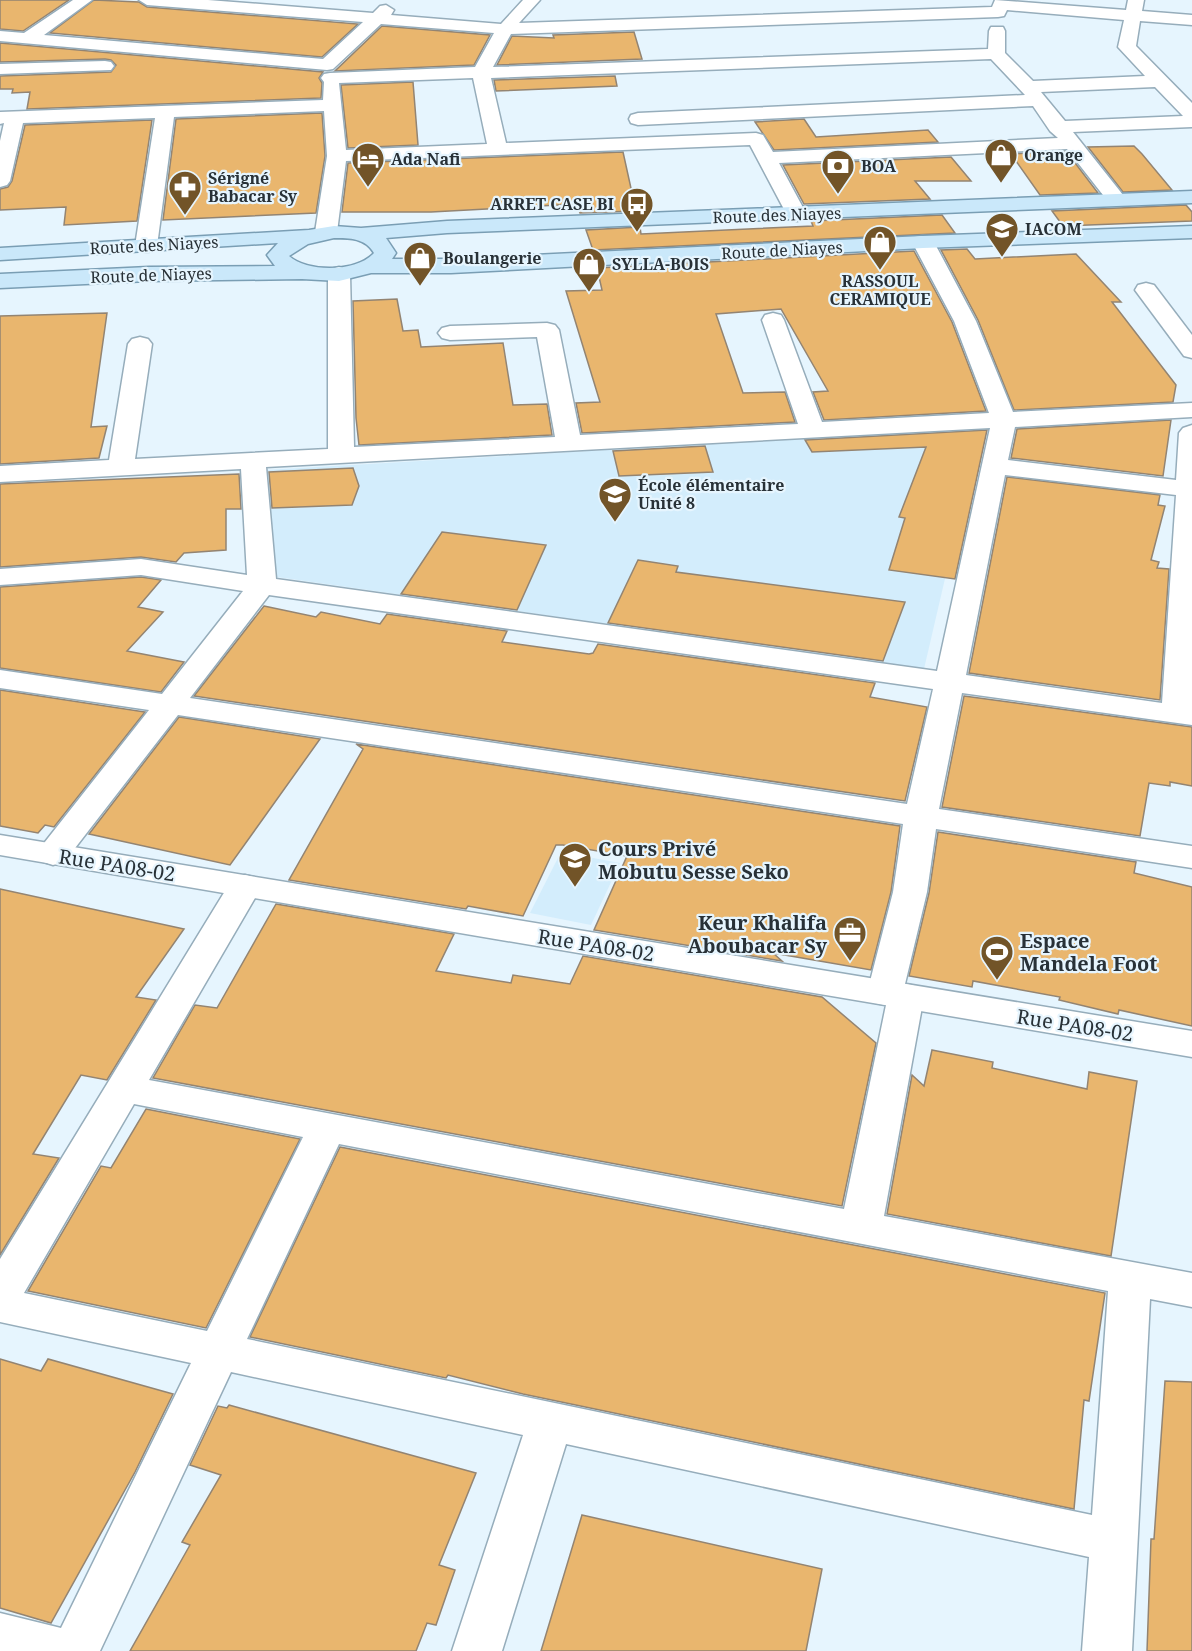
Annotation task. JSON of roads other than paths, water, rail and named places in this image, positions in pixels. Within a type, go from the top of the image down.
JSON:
[{"type":"main road","name":"Route des Niayes","points":[[361,234],[447,227],[1192,197]]},
{"type":"main road","name":"Route de Niayes","points":[[0,281],[149,274],[302,272],[339,274],[371,266],[451,266],[922,242],[1192,232]]},
{"type":"main road","name":"Route des Niayes","points":[[0,254],[317,234]]},
{"type":"main road","points":[[302,272],[289,267],[281,261],[278,255],[284,246],[317,234],[361,234],[374,239],[383,246],[385,253],[382,259],[371,266]]},
{"type":"street","points":[[28,38],[84,0]]},
{"type":"street","points":[[147,0],[242,4],[377,19],[505,29],[1001,6],[1134,8],[1192,20]]},
{"type":"street","points":[[317,234],[337,156],[329,71],[397,0]]},
{"type":"street","points":[[498,150],[481,72],[505,29],[532,0]]},
{"type":"street","points":[[1001,6],[996,54],[1033,94],[1117,200]]},
{"type":"street","points":[[1134,8],[1127,47],[1192,114]]},
{"type":"street","points":[[0,36],[110,45],[329,71],[481,72],[996,54]]},
{"type":"street","points":[[94,115],[110,45]]},
{"type":"street","points":[[0,69],[105,66]]},
{"type":"street","points":[[620,68],[648,143]]},
{"type":"street","points":[[638,119],[1033,94],[1160,81]]},
{"type":"street","points":[[1,174],[8,118],[333,105]]},
{"type":"street","points":[[146,246],[165,112]]},
{"type":"street","points":[[743,114],[797,214]]},
{"type":"street","points":[[1058,127],[1192,121]]},
{"type":"street","points":[[337,156],[756,139]]},
{"type":"street","points":[[767,158],[1071,143]]},
{"type":"street","points":[[861,1227],[921,817],[1004,420],[964,321],[922,242]]},
{"type":"street","points":[[339,274],[341,456]]},
{"type":"street","points":[[1146,290],[1192,351]]},
{"type":"street","points":[[773,320],[813,430]]},
{"type":"street","points":[[450,333],[547,330],[569,443]]},
{"type":"street","points":[[121,468],[140,344]]},
{"type":"street","points":[[0,474],[1192,410]]},
{"type":"street","points":[[0,577],[141,567],[262,586],[1185,715],[1192,433]]},
{"type":"street","points":[[53,854],[262,586],[253,461]]},
{"type":"street","points":[[994,466],[1189,489]]},
{"type":"street","points":[[0,679],[1192,857]]},
{"type":"street","name":"Rue PA08-02","points":[[3,850],[53,854],[1192,1044]]},
{"type":"street","points":[[0,1296],[245,886]]},
{"type":"street","points":[[125,1089],[1192,1290]]},
{"type":"street","points":[[75,1651],[327,1127]]},
{"type":"street","points":[[1107,1651],[1130,1278]]},
{"type":"street","points":[[0,1305],[1114,1541]]},
{"type":"street","points":[[477,1651],[550,1422]]},
{"type":"street","points":[[0,1636],[61,1651]]},
{"type":"place","name":"Orange","points":[[1001,184]]},
{"type":"place","name":"Ada Nafi","points":[[368,188]]},
{"type":"place","name":"BOA","points":[[838,195]]},
{"type":"place","name":"Sérigné Babacar Sy","points":[[185,216]]},
{"type":"place","name":"ARRET CASE BI","points":[[637,233]]},
{"type":"place","name":"IACOM","points":[[1002,258]]},
{"type":"place","name":"RASSOUL CERAMIQUE","points":[[880,271]]},
{"type":"place","name":"Boulangerie","points":[[420,287]]},
{"type":"place","name":"SYLLA-BOIS","points":[[589,293]]},
{"type":"place","name":"École élémentaire Unité 8","points":[[615,523]]},
{"type":"place","name":"Cours Privé Mobutu Sesse Seko","points":[[575,888]]},
{"type":"place","name":"Keur Khalifa Aboubacar Sy","points":[[850,962]]},
{"type":"place","name":"Espace Mandela Foot","points":[[997,981]]}]
